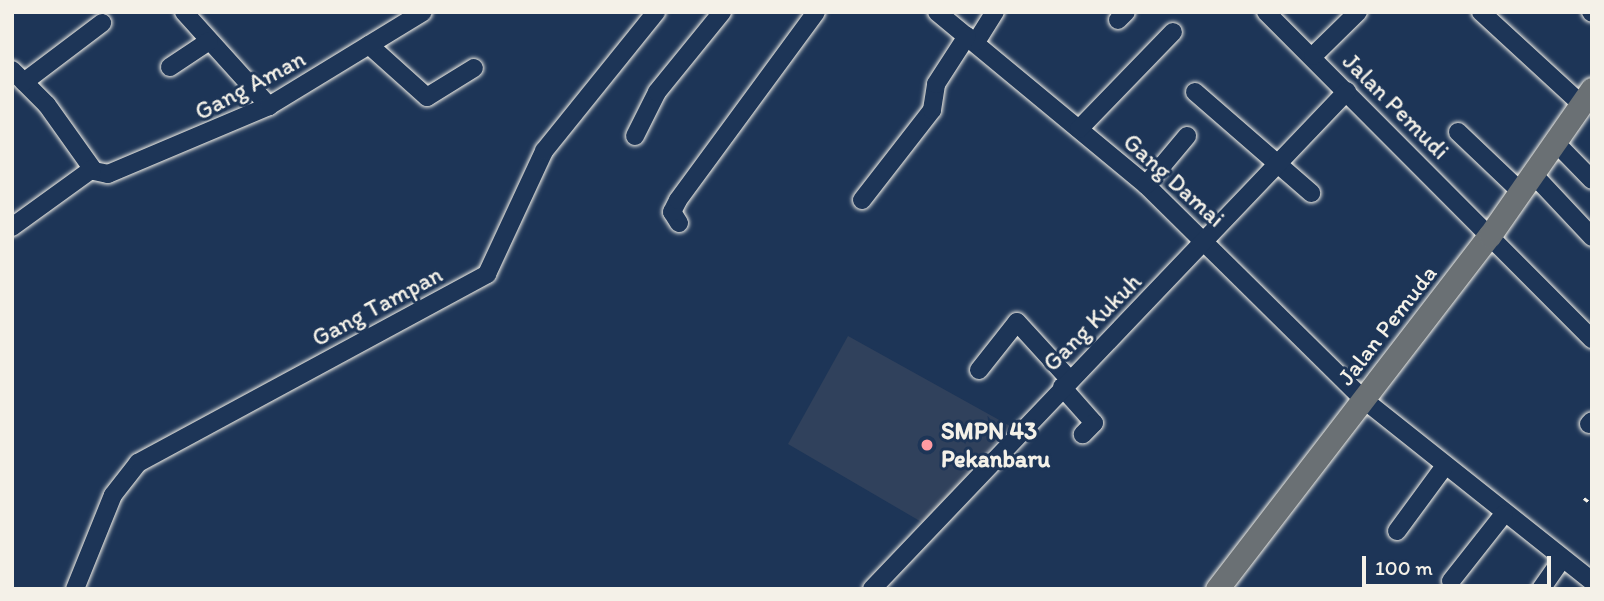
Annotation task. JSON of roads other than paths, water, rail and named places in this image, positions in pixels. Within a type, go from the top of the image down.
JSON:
[{"type":"main road","name":"Jalan Pemuda","points":[[1217,589],[1490,235],[1586,96]]},
{"type":"street","points":[[184,12],[270,106]]},
{"type":"street","name":"Gang Tampan","points":[[75,589],[113,495],[138,463],[441,300],[494,267],[544,151],[656,12]]},
{"type":"street","points":[[635,136],[657,92],[722,12]]},
{"type":"street","points":[[679,223],[672,212],[678,200],[816,12]]},
{"type":"street","name":"Gang Damai","points":[[937,12],[1146,185],[1208,243],[1363,399],[1444,467],[1592,580]]},
{"type":"street","points":[[862,200],[932,110],[936,84],[996,12]]},
{"type":"street","name":"Jalan Pemudi","points":[[1266,12],[1313,56],[1592,339]]},
{"type":"street","points":[[1313,56],[1358,12]]},
{"type":"street","points":[[1481,12],[1586,96]]},
{"type":"street","name":"Gang Aman","points":[[92,169],[108,174],[178,150],[270,106],[420,13]]},
{"type":"street","points":[[12,227],[92,169],[18,76],[102,23]]},
{"type":"street","points":[[1079,129],[1173,32]]},
{"type":"street","points":[[170,67],[209,41]]},
{"type":"street","points":[[369,46],[426,97],[474,68]]},
{"type":"street","name":"Gang Kukuh","points":[[872,589],[1065,383],[1208,243],[1347,91]]},
{"type":"street","points":[[1195,92],[1311,193]]},
{"type":"street","points":[[1458,132],[1526,182],[1592,237]]},
{"type":"street","points":[[1146,185],[1187,136]]},
{"type":"street","points":[[1554,141],[1592,180]]},
{"type":"street","points":[[441,300],[451,306],[466,297]]},
{"type":"street","points":[[979,370],[1017,322],[1094,423],[1083,434]]},
{"type":"street","points":[[1396,531],[1444,467]]},
{"type":"street","points":[[1451,581],[1504,514]]},
{"type":"street","points":[[1541,589],[1562,559]]},
{"type":"place","name":"SMPN 43 Pekanbaru","points":[[927,445]]}]
